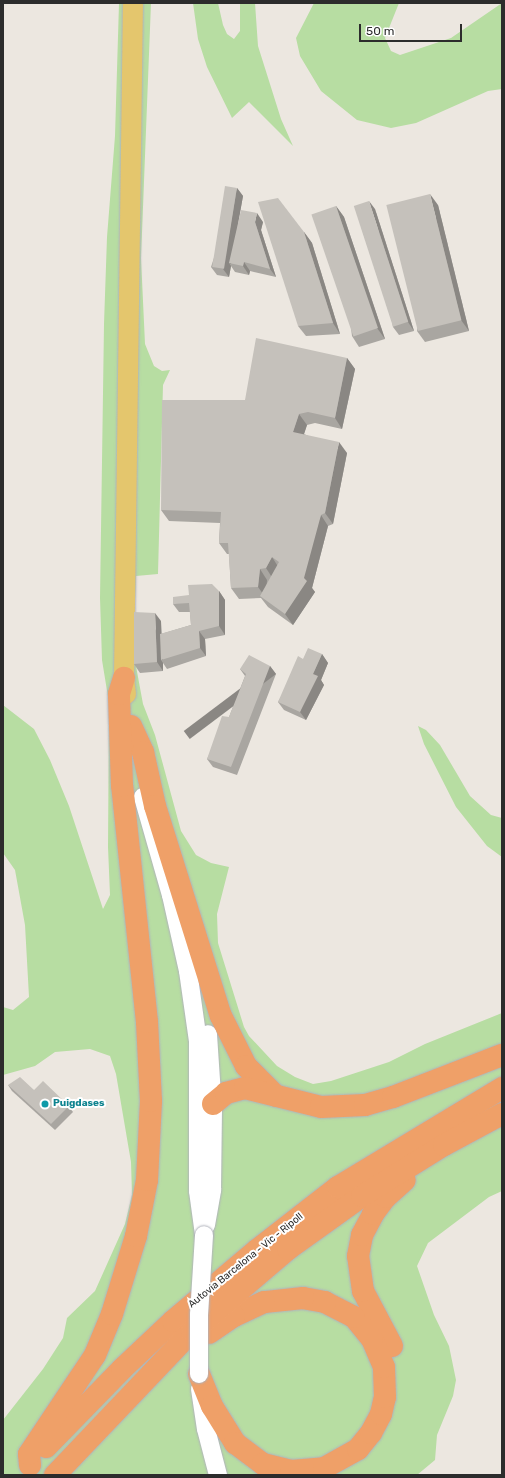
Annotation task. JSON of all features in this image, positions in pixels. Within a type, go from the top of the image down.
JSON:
[{"type":"highway","points":[[26,1470],[29,1454],[94,1355],[112,1314],[136,1236],[147,1180],[151,1101],[146,1022],[122,786],[119,694],[124,678]]},
{"type":"highway","points":[[131,726],[143,752],[155,806],[221,1016],[246,1066],[276,1096]]},
{"type":"highway","points":[[213,1104],[226,1093],[238,1088],[253,1089],[321,1107],[365,1105],[393,1097],[502,1055]]},
{"type":"highway","name":"Autovia Barcelona - Vic - Ripoll","points":[[26,1470],[122,1369],[258,1250],[338,1187],[502,1088]]},
{"type":"highway","name":"Autovia Barcelona - Vic - Ripoll","points":[[55,1475],[86,1440],[180,1346],[192,1331],[288,1249],[362,1196],[444,1145],[502,1114]]},
{"type":"highway","points":[[344,1475],[362,1464],[380,1446],[394,1420],[400,1394],[395,1354],[368,1302],[360,1279],[358,1256],[362,1235],[372,1214],[386,1197],[425,1165],[444,1145]]},
{"type":"highway","points":[[180,1346],[191,1346],[234,1316],[264,1302],[314,1299],[346,1312],[366,1331],[381,1358],[386,1379],[385,1397],[371,1433],[358,1449],[324,1468],[291,1471],[263,1464],[235,1443],[212,1406],[199,1374]]},
{"type":"main road","points":[[131,726],[124,678],[133,3]]},
{"type":"street","points":[[131,726],[134,760],[148,821],[171,895],[188,971],[198,1041],[198,1191],[203,1229],[199,1315],[199,1374],[206,1429],[218,1475]]},
{"type":"street","points":[[171,895],[181,913],[202,988],[210,1051],[213,1104],[211,1209],[203,1229]]},
{"type":"green space","points":[[119,3],[151,3],[141,258],[145,344],[154,366],[162,371],[170,370],[163,385],[158,574],[136,576],[133,650],[143,704],[155,735],[181,831],[196,855],[211,863],[229,867],[217,914],[218,943],[244,1027],[249,1036],[277,1066],[295,1077],[313,1084],[331,1081],[389,1062],[425,1044],[502,1013],[502,1191],[489,1197],[428,1243],[417,1266],[434,1315],[449,1346],[456,1380],[453,1396],[437,1435],[435,1460],[417,1475],[3,1475],[3,1420],[43,1369],[63,1338],[67,1318],[95,1291],[125,1224],[132,1195],[131,1162],[116,1074],[110,1056],[90,1049],[55,1052],[35,1066],[3,1075],[3,1007],[13,1010],[29,997],[25,925],[15,870],[3,853],[3,705],[34,729],[50,760],[69,806],[103,909],[110,895],[108,847],[109,703],[102,660],[100,598],[104,324],[107,237],[115,136]]},
{"type":"green space","points":[[193,3],[218,3],[223,25],[227,34],[234,39],[240,31],[240,3],[255,3],[258,46],[281,119],[293,146],[249,102],[232,118],[207,67],[198,39]]},
{"type":"green space","points":[[314,3],[399,3],[385,38],[391,51],[400,55],[451,38],[502,3],[502,89],[488,91],[416,123],[391,128],[357,120],[321,91],[300,56],[296,38]]},
{"type":"green space","points":[[418,726],[426,730],[440,745],[470,796],[491,815],[502,818],[502,857],[487,846],[456,807],[424,744]]},
{"type":"building","points":[[225,186],[237,188],[224,269],[212,267]]},
{"type":"building","points":[[430,194],[461,320],[418,331],[386,205]]},
{"type":"building","points":[[278,198],[304,232],[333,323],[298,326],[258,202]]},
{"type":"building","points":[[369,201],[408,322],[393,327],[354,206]]},
{"type":"building","points":[[336,206],[378,328],[353,336],[311,214]]},
{"type":"building","points":[[241,210],[257,213],[255,222],[270,269],[244,262],[243,266],[229,263]]},
{"type":"building","points":[[256,338],[347,358],[335,418],[308,412],[299,414],[293,432],[339,442],[325,513],[321,515],[304,578],[307,581],[285,614],[260,596],[279,562],[272,557],[266,568],[260,569],[258,587],[231,588],[228,543],[219,543],[221,512],[161,510],[162,400],[245,400]]},
{"type":"building","points":[[212,584],[219,591],[219,626],[199,631],[200,648],[161,660],[160,634],[191,625],[189,603],[173,604],[173,597],[189,595],[188,585]]},
{"type":"building","points":[[134,612],[155,613],[157,662],[134,664]]},
{"type":"building","points":[[308,648],[322,654],[313,674],[318,676],[300,712],[278,702],[298,656],[303,659]]},
{"type":"building","points":[[249,655],[270,666],[231,767],[207,759],[222,716],[229,717],[246,674],[240,669]]},
{"type":"building","name":"Puigdases","points":[[20,1077],[34,1090],[43,1081],[69,1106],[51,1124],[8,1085]]},
{"type":"place","name":"Puigdases","points":[[45,1104]]}]
